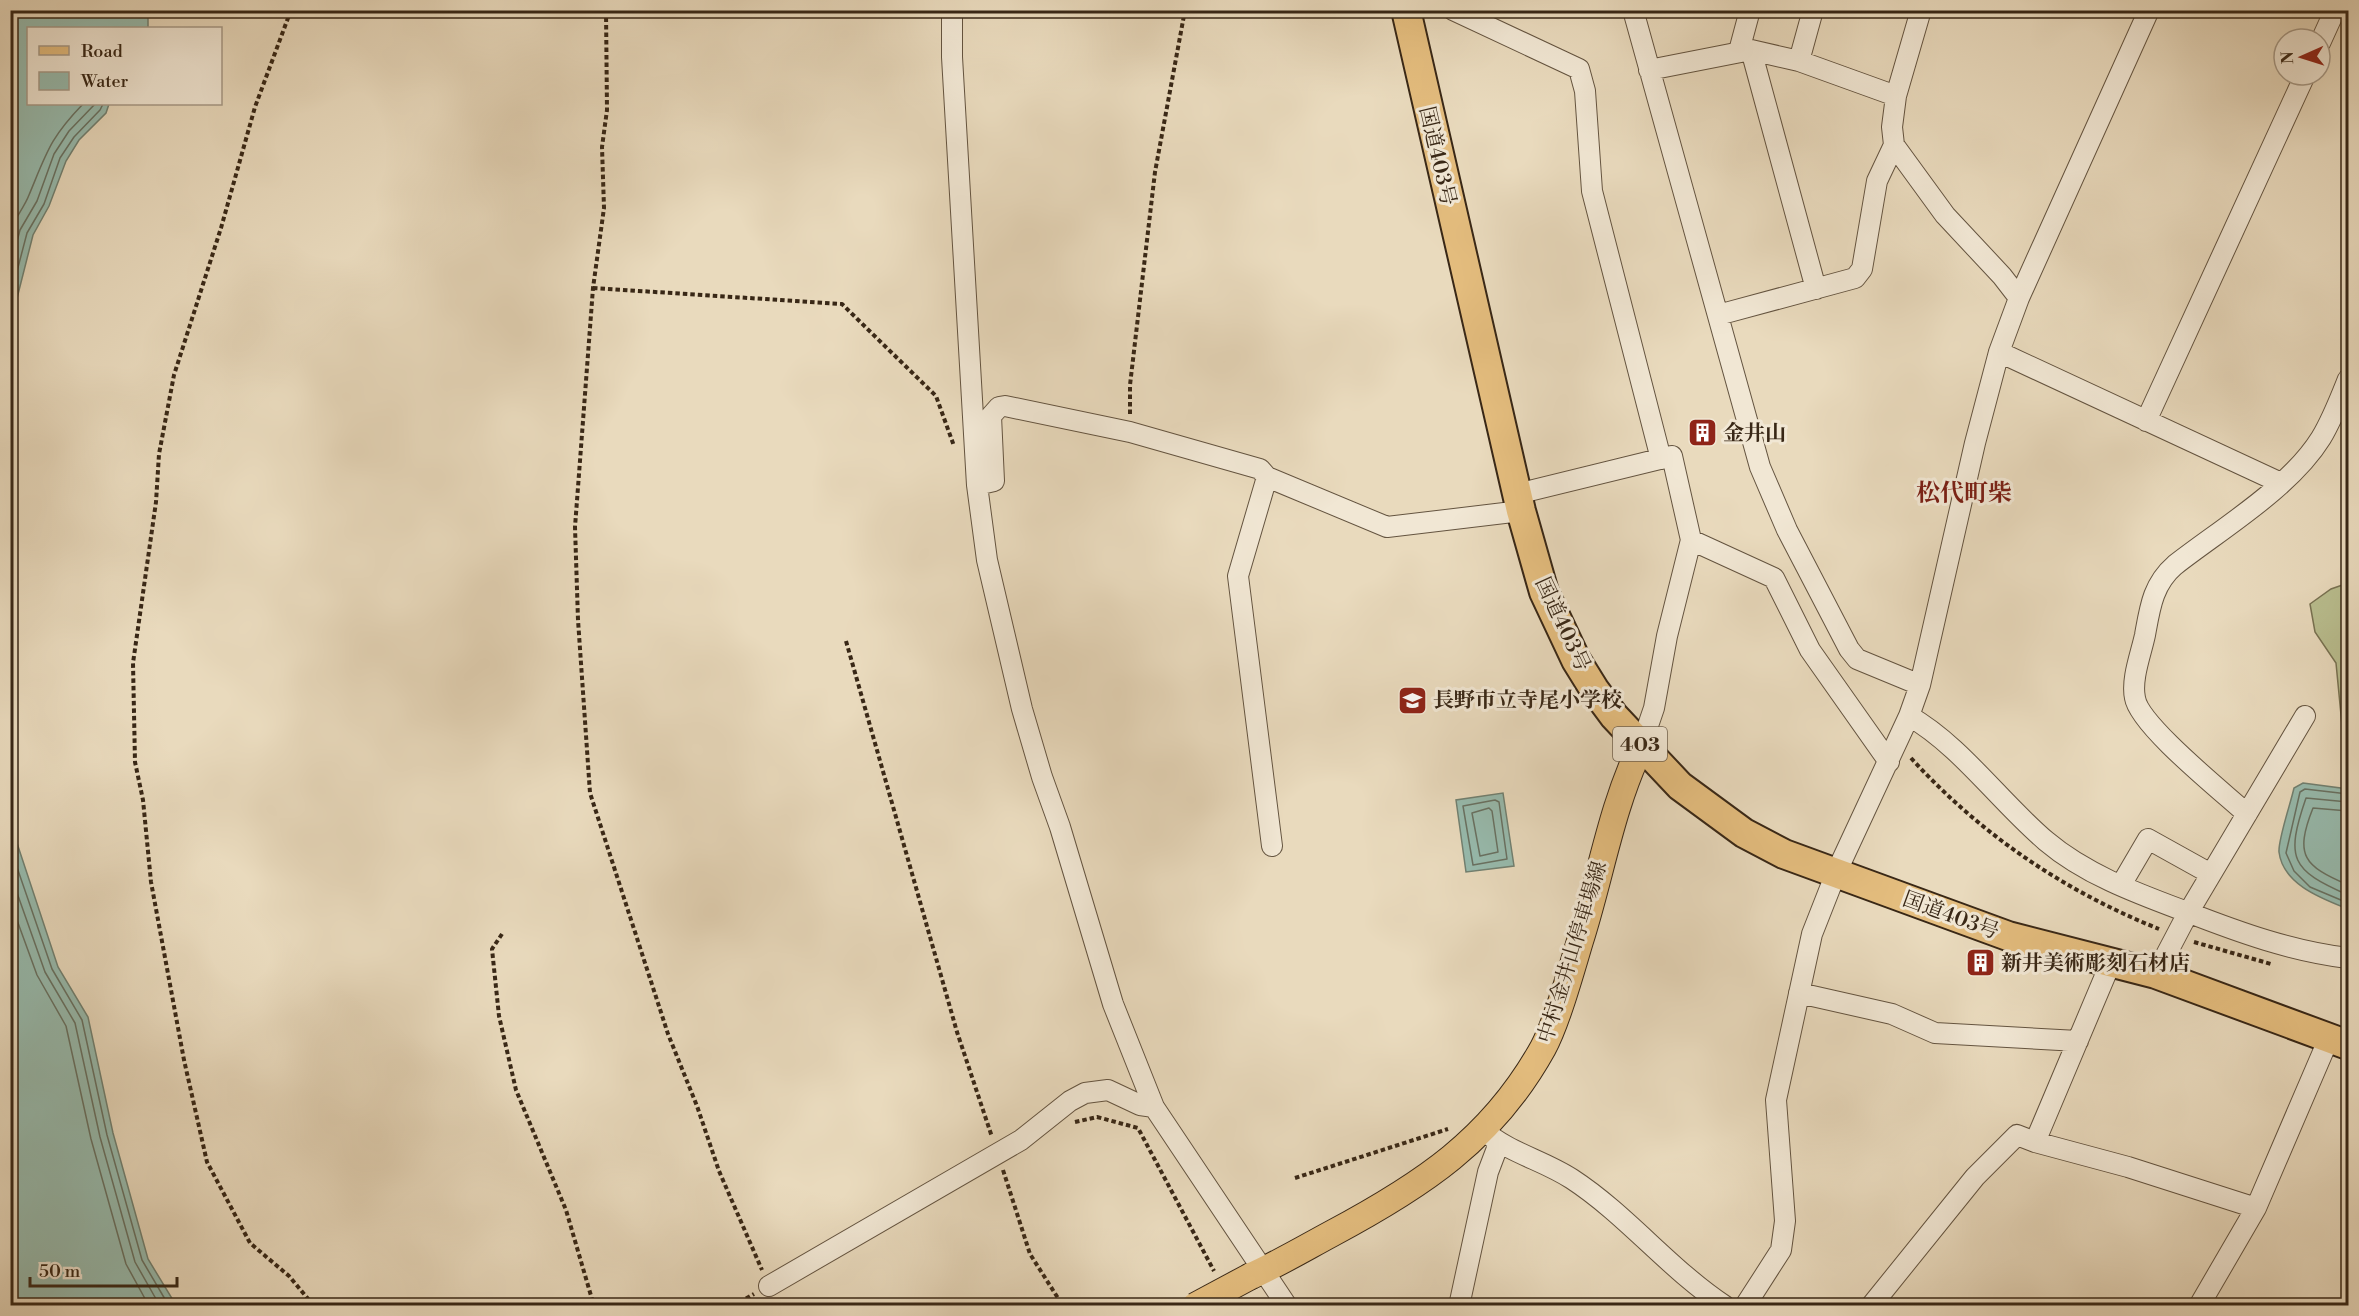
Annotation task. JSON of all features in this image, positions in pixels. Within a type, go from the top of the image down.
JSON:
[{"type":"highway","name":"国道403号","points":[[1406,10],[1519,503],[1544,592],[1576,660],[1614,716],[1641,746],[1680,786],[1744,833],[1784,854],[2008,936],[2156,974],[2339,1042]]},
{"type":"main road","name":"中村金井山停車場線","points":[[1195,1305],[1399,1196],[1491,1136],[1512,1096],[1544,1046],[1581,939],[1611,821],[1641,746]]},
{"type":"street","points":[[952,10],[952,57],[977,485],[987,560],[1029,732],[1113,1004],[1154,1107],[1257,1273],[1287,1305]]},
{"type":"street","points":[[1453,10],[1578,69],[1585,92],[1594,201],[1661,459]]},
{"type":"street","points":[[1633,10],[1760,466],[1787,530],[1838,631],[1857,659],[1920,685]]},
{"type":"street","points":[[1750,10],[1745,51],[1816,289]]},
{"type":"street","points":[[1798,61],[1813,10]]},
{"type":"street","points":[[1921,10],[1896,96],[1892,127],[1894,145],[1946,215],[2019,298]]},
{"type":"street","points":[[1745,1305],[1781,1250],[1785,1221],[1776,1100],[1812,934],[1836,873],[1897,743],[1920,685],[1975,443],[1999,352],[2019,298],[2149,10]]},
{"type":"street","points":[[2327,27],[2335,10]]},
{"type":"street","points":[[1649,70],[1745,51],[1798,61],[1896,96]]},
{"type":"street","points":[[2146,421],[2299,87]]},
{"type":"street","points":[[1718,315],[1855,278],[1862,269],[1877,181],[1894,145]]},
{"type":"street","points":[[1999,352],[2280,483]]},
{"type":"street","points":[[2247,814],[2146,720],[2138,707],[2134,689],[2152,596],[2165,573],[2280,483],[2321,438],[2349,379]]},
{"type":"street","points":[[977,485],[994,481],[991,417],[999,407],[1014,407],[1130,432],[1260,469],[1267,477],[1387,527],[1519,503],[1672,456],[1691,540],[1667,636],[1653,708],[1641,746]]},
{"type":"street","points":[[1267,477],[1238,576],[1272,846]]},
{"type":"street","points":[[1691,540],[1774,578],[1810,650],[1888,762]]},
{"type":"street","points":[[1909,716],[1945,739],[1960,758],[2049,844],[2101,876],[2234,932],[2313,954],[2349,958]]},
{"type":"street","points":[[2156,974],[2175,935],[2305,716]]},
{"type":"street","points":[[2121,885],[2148,839],[2211,874]]},
{"type":"street","points":[[2034,1142],[2111,963]]},
{"type":"street","points":[[1799,993],[1892,1014],[1935,1033],[2078,1041]]},
{"type":"street","points":[[2199,1305],[2256,1208],[2339,1042]]},
{"type":"street","points":[[769,1286],[998,1154],[1036,1129],[1070,1101],[1097,1090],[1117,1093],[1140,1104],[1154,1107]]},
{"type":"street","points":[[1871,1305],[1975,1177],[2016,1135],[2128,1167],[2256,1208]]},
{"type":"street","points":[[1459,1305],[1488,1172],[1491,1136],[1572,1179],[1678,1271],[1725,1305]]},
{"type":"path","points":[[291,10],[255,107],[221,228],[174,375],[159,454],[156,502],[133,663],[135,762],[142,800],[151,882],[184,1059],[207,1162],[250,1243],[289,1276],[314,1305]]},
{"type":"path","points":[[606,10],[607,110],[602,147],[604,208],[592,288],[575,527],[578,620],[590,793],[668,1034],[697,1106],[719,1171],[769,1286]]},
{"type":"path","points":[[1130,432],[1130,385],[1155,172],[1185,10]]},
{"type":"path","points":[[592,288],[842,304],[936,396],[955,448]]},
{"type":"path","points":[[846,641],[957,1032],[1030,1254],[1063,1305]]},
{"type":"path","points":[[1897,743],[1954,801],[2026,858],[2107,906],[2175,935],[2218,950],[2279,965]]},
{"type":"path","points":[[502,934],[492,949],[499,1016],[516,1090],[566,1210],[594,1305]]},
{"type":"path","points":[[1036,1129],[1098,1117],[1138,1128],[1215,1274]]},
{"type":"path","points":[[1295,1178],[1465,1124],[1491,1136]]},
{"type":"green space","points":[[2348,583],[2348,748],[2344,746],[2336,663],[2315,632],[2310,604],[2331,589]]},
{"type":"water","points":[[11,10],[148,11],[148,27],[27,27],[27,105],[109,105],[106,113],[79,140],[66,161],[49,206],[33,235],[11,322]]},
{"type":"water","points":[[2303,783],[2348,789],[2348,909],[2327,901],[2306,889],[2296,882],[2282,864],[2279,846],[2283,830],[2294,788]]},
{"type":"water","points":[[1503,793],[1514,866],[1466,872],[1456,800]]},
{"type":"water","points":[[11,825],[58,967],[88,1017],[113,1133],[148,1259],[176,1305],[11,1305]]},
{"type":"place","name":"金井山","points":[[1702,433]]},
{"type":"place","name":"長野市立寺尾小学校","points":[[1412,700]]},
{"type":"place","name":"新井美術彫刻石材店","points":[[1980,963]]},
{"type":"district","name":"松代町柴","points":[[1964,493]]}]
